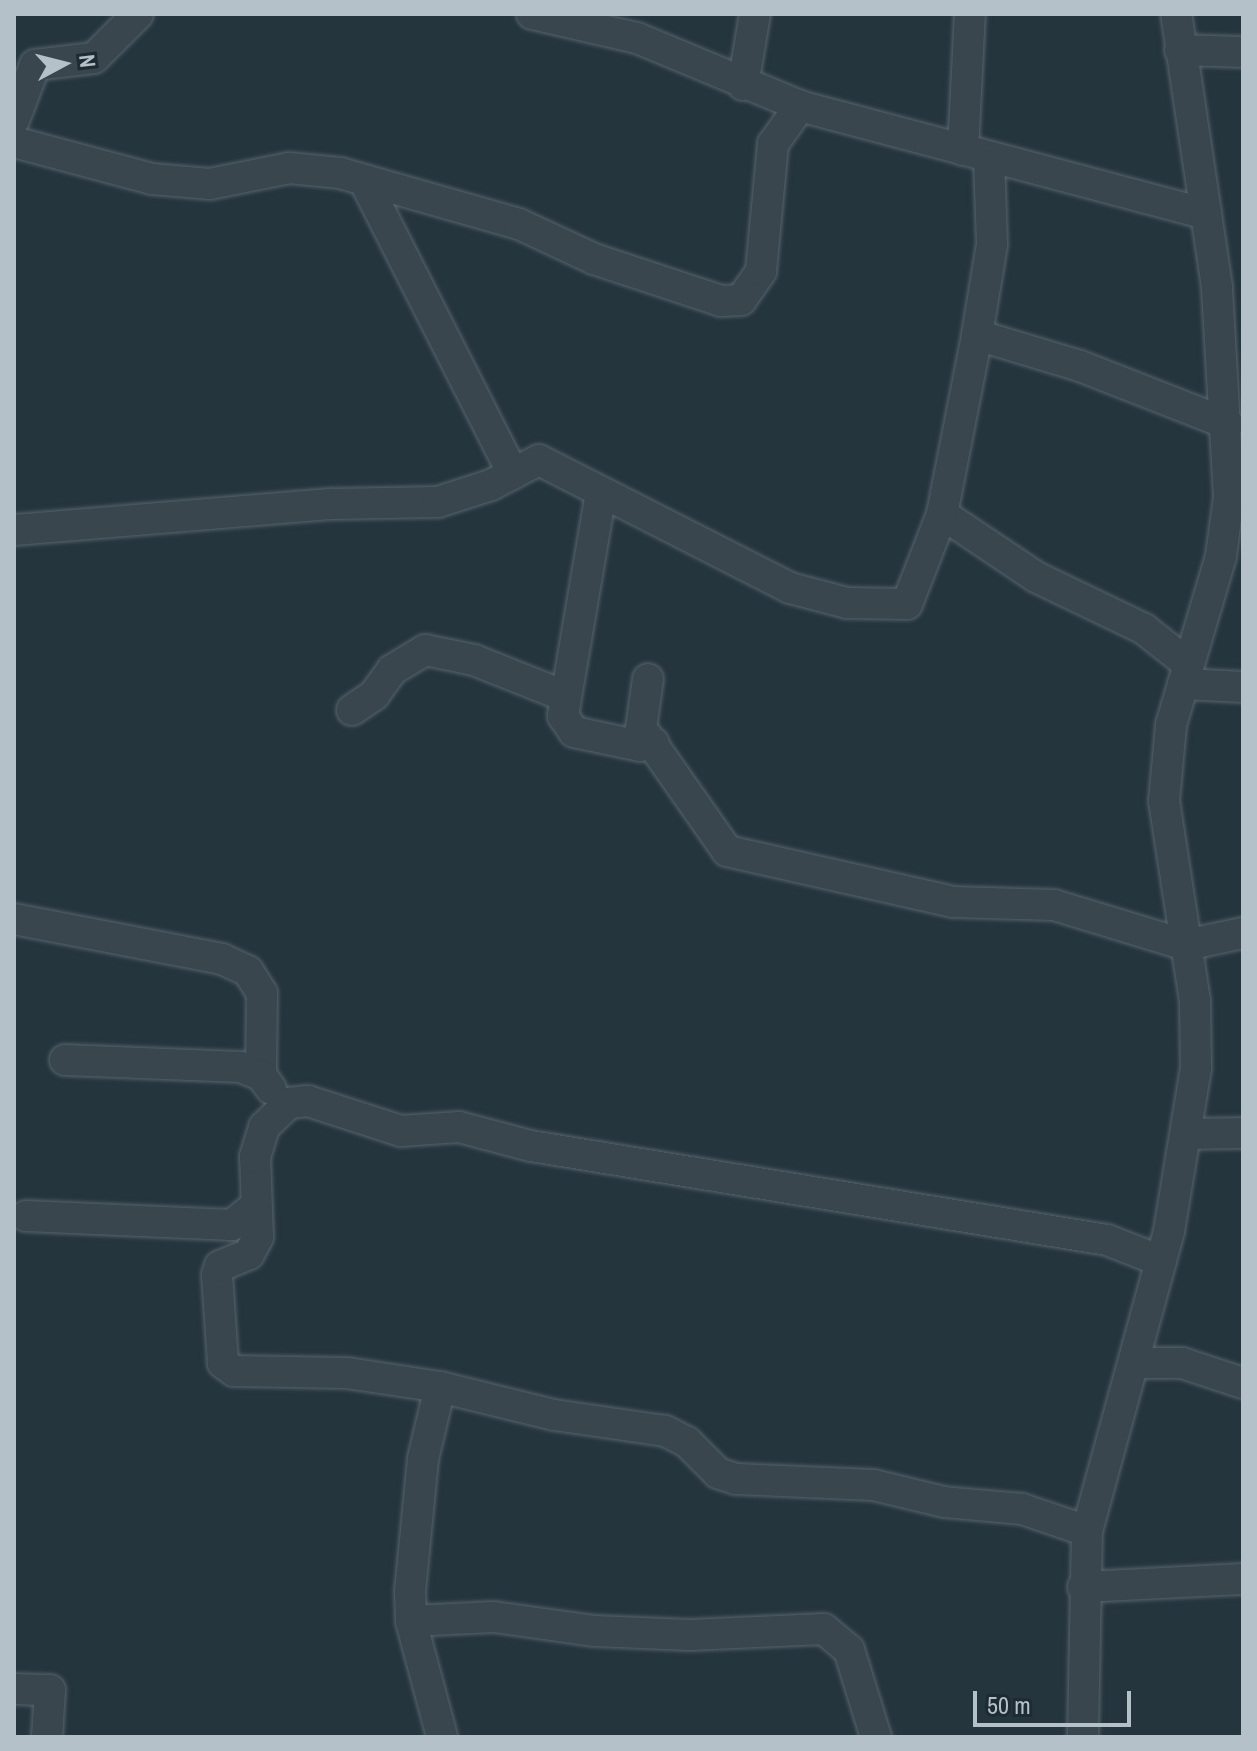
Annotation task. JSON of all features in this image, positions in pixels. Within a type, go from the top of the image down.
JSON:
[{"type":"street","points":[[14,120],[35,65],[69,56],[94,58],[138,14]]},
{"type":"street","points":[[743,85],[755,14]]},
{"type":"street","points":[[14,530],[302,506],[438,502],[513,474],[539,460],[790,588],[847,603],[907,604],[942,514],[992,244],[976,154],[970,14]]},
{"type":"street","points":[[1083,1737],[1083,1587],[1087,1531],[1161,1261],[1187,1134],[1195,1001],[1164,801],[1171,725],[1235,510],[1230,285],[1206,214],[1176,14]]},
{"type":"street","points":[[545,16],[637,38],[743,85],[800,106],[1206,214]]},
{"type":"street","points":[[1180,50],[1243,52]]},
{"type":"street","points":[[14,142],[152,179],[210,184],[289,168],[365,182],[519,224],[594,259],[721,301],[741,300],[761,271],[773,144],[800,106]]},
{"type":"street","points":[[365,182],[513,474]]},
{"type":"street","points":[[977,335],[1232,408]]},
{"type":"street","points":[[601,493],[575,663],[562,695],[563,716],[574,732],[640,746],[654,743]]},
{"type":"street","points":[[942,514],[1036,577],[1144,629],[1186,674],[1243,687]]},
{"type":"street","points":[[352,710],[374,695],[392,670],[425,650],[474,660],[562,695]]},
{"type":"street","points":[[648,679],[639,722],[727,851],[953,902],[1054,905],[1186,945],[1243,933]]},
{"type":"street","points":[[14,919],[222,959],[248,971],[262,993],[261,1075]]},
{"type":"street","points":[[65,1060],[241,1067],[261,1075],[284,1106]]},
{"type":"street","points":[[1087,1531],[1022,1509],[944,1502],[873,1485],[736,1479],[718,1473],[687,1442],[665,1431],[554,1415],[440,1387],[346,1373],[228,1368],[217,1275],[220,1266],[255,1246],[253,1208],[264,1127],[284,1106],[308,1101],[401,1131],[459,1127],[531,1146],[1107,1240],[1161,1261]]},
{"type":"street","points":[[1187,1134],[1243,1133]]},
{"type":"street","points":[[26,1216],[232,1225],[253,1208]]},
{"type":"street","points":[[1135,1363],[1182,1363],[1243,1383]]},
{"type":"street","points":[[440,1387],[423,1459],[411,1621],[442,1737]]},
{"type":"street","points":[[1083,1587],[1243,1579]]},
{"type":"street","points":[[411,1621],[494,1617],[595,1631],[690,1635],[824,1629],[849,1650],[876,1737]]},
{"type":"street","points":[[14,1689],[50,1690],[47,1737]]}]
